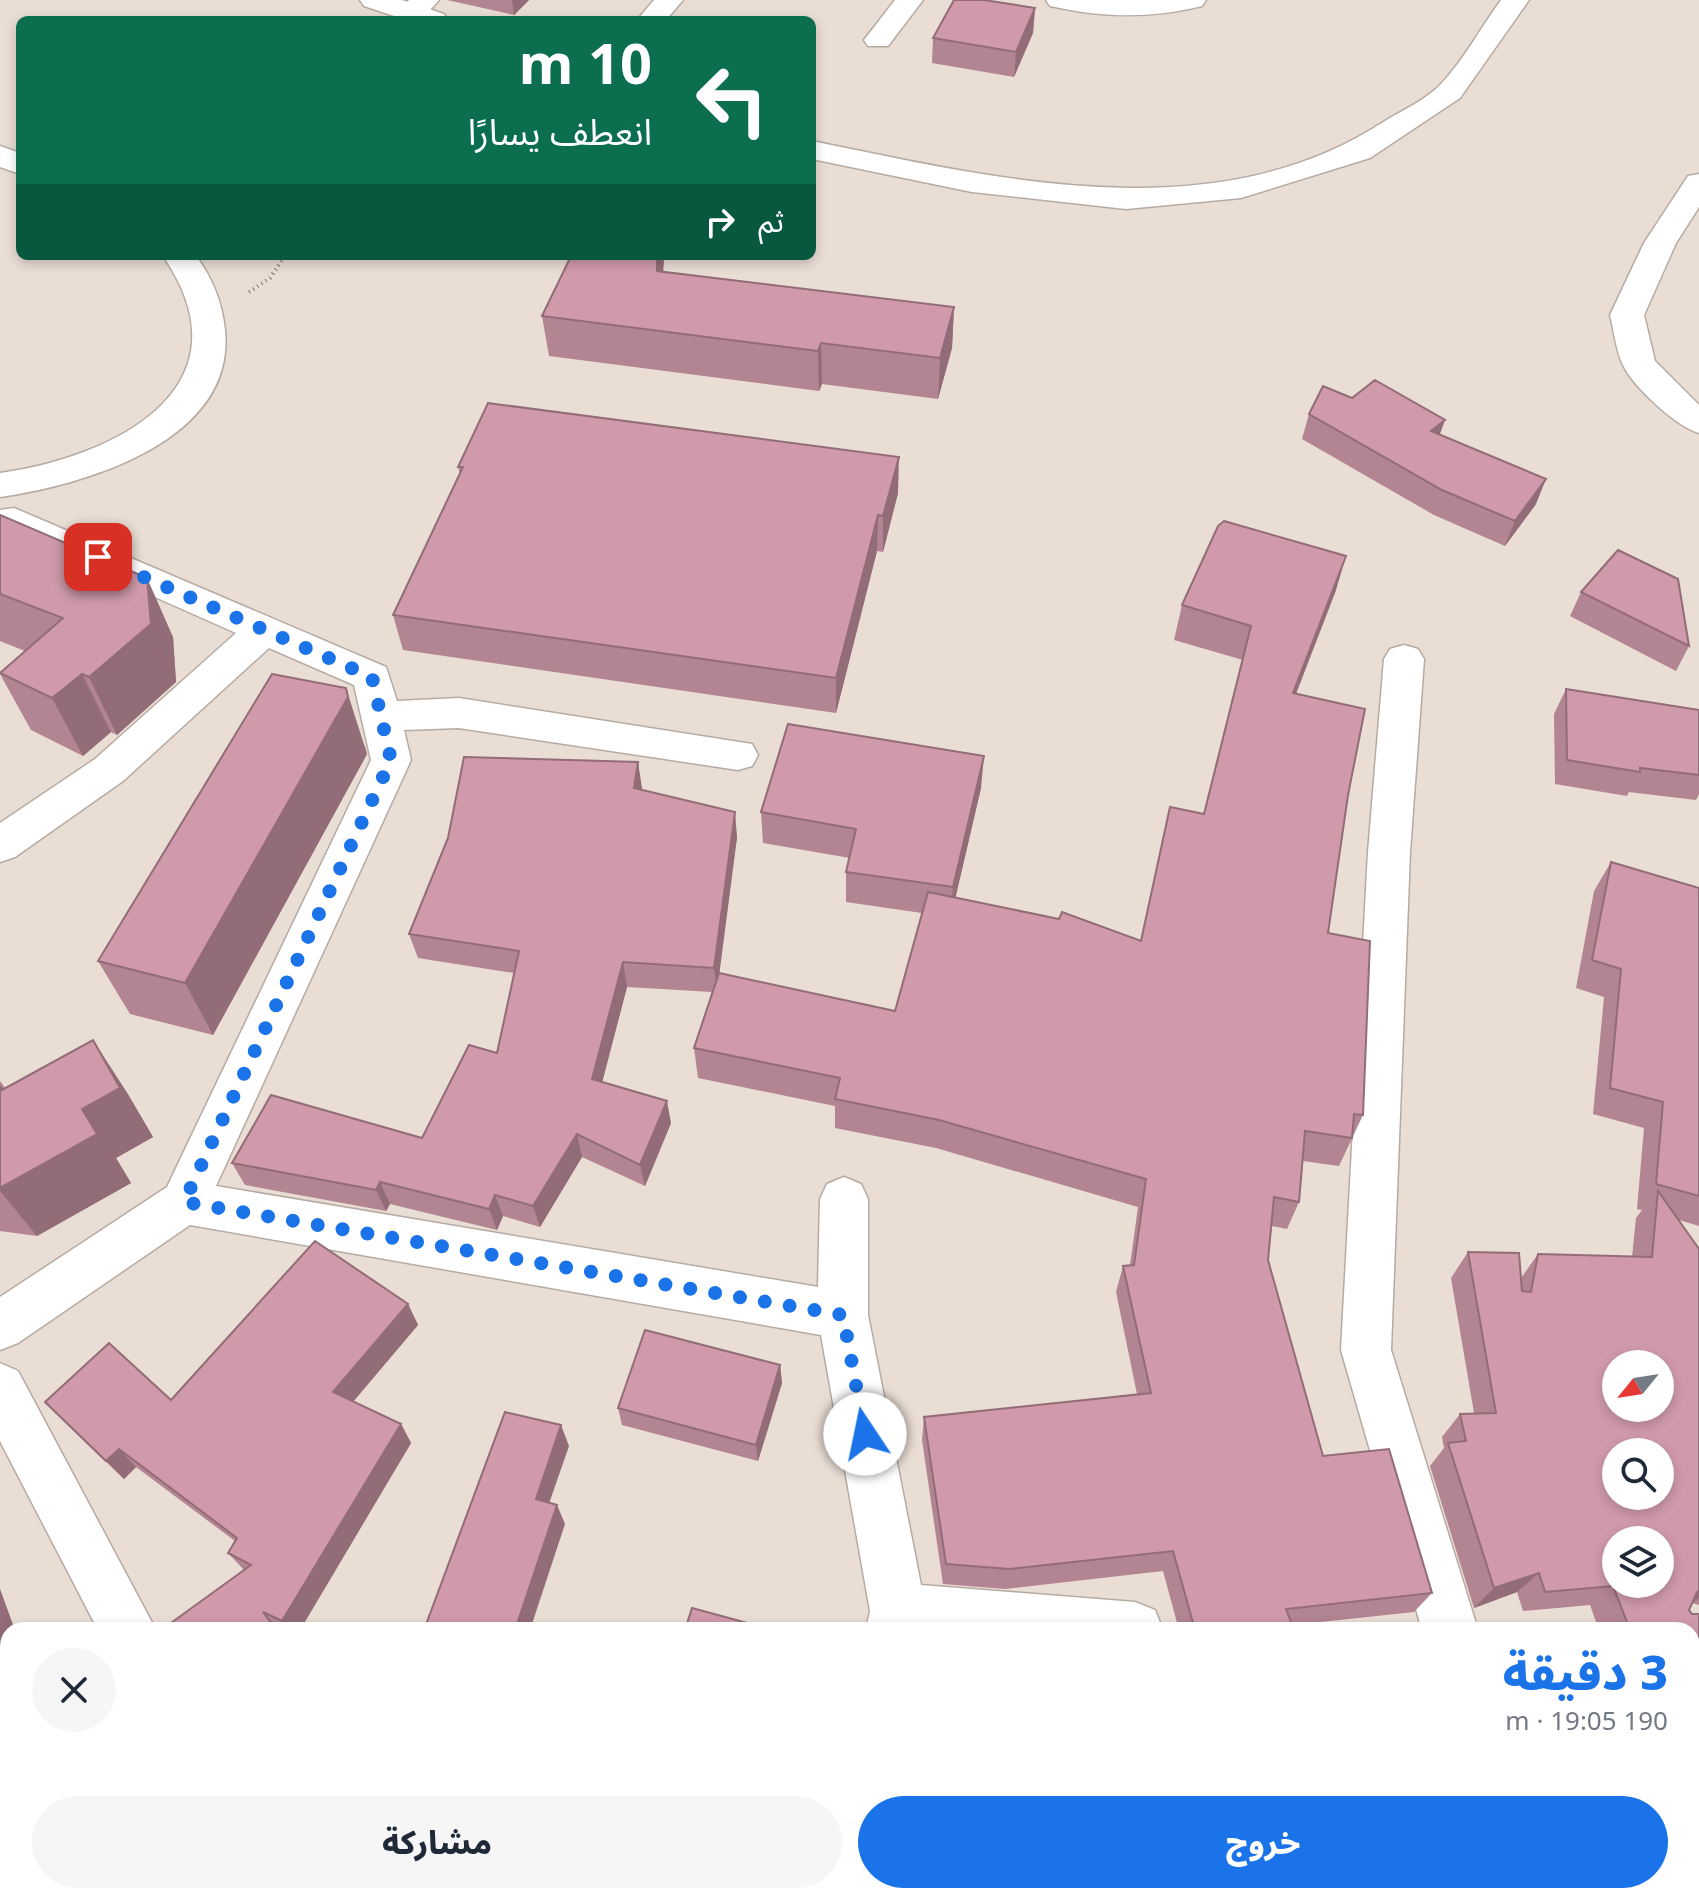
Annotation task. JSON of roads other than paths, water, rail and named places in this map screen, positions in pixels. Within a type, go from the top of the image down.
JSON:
[{"type":"street","points":[[374,0],[424,11]]},
{"type":"street","points":[[655,16],[669,0]]},
{"type":"street","points":[[878,40],[909,0]]},
{"type":"street","points":[[1060,0],[1088,6],[1170,7],[1192,0]]},
{"type":"street","points":[[816,151],[972,183],[1126,200],[1241,189],[1359,152],[1450,92],[1515,0]]},
{"type":"street","points":[[1699,183],[1660,243],[1627,315],[1639,364],[1699,422]]},
{"type":"street","points":[[0,485],[66,472],[119,453],[156,431],[193,394],[210,362],[213,336],[201,293],[181,260]]},
{"type":"street","points":[[0,523],[14,520],[372,677],[391,760],[184,1202],[0,1326]]},
{"type":"street","points":[[0,845],[109,770],[264,630]]},
{"type":"street","points":[[1404,659],[1389,852],[1366,1350],[1448,1622]]},
{"type":"street","points":[[381,716],[459,713],[738,755]]},
{"type":"street","points":[[844,1199],[843,1315],[896,1620],[944,1622]]},
{"type":"street","points":[[184,1202],[843,1315]]},
{"type":"street","points":[[0,1388],[124,1622]]}]
